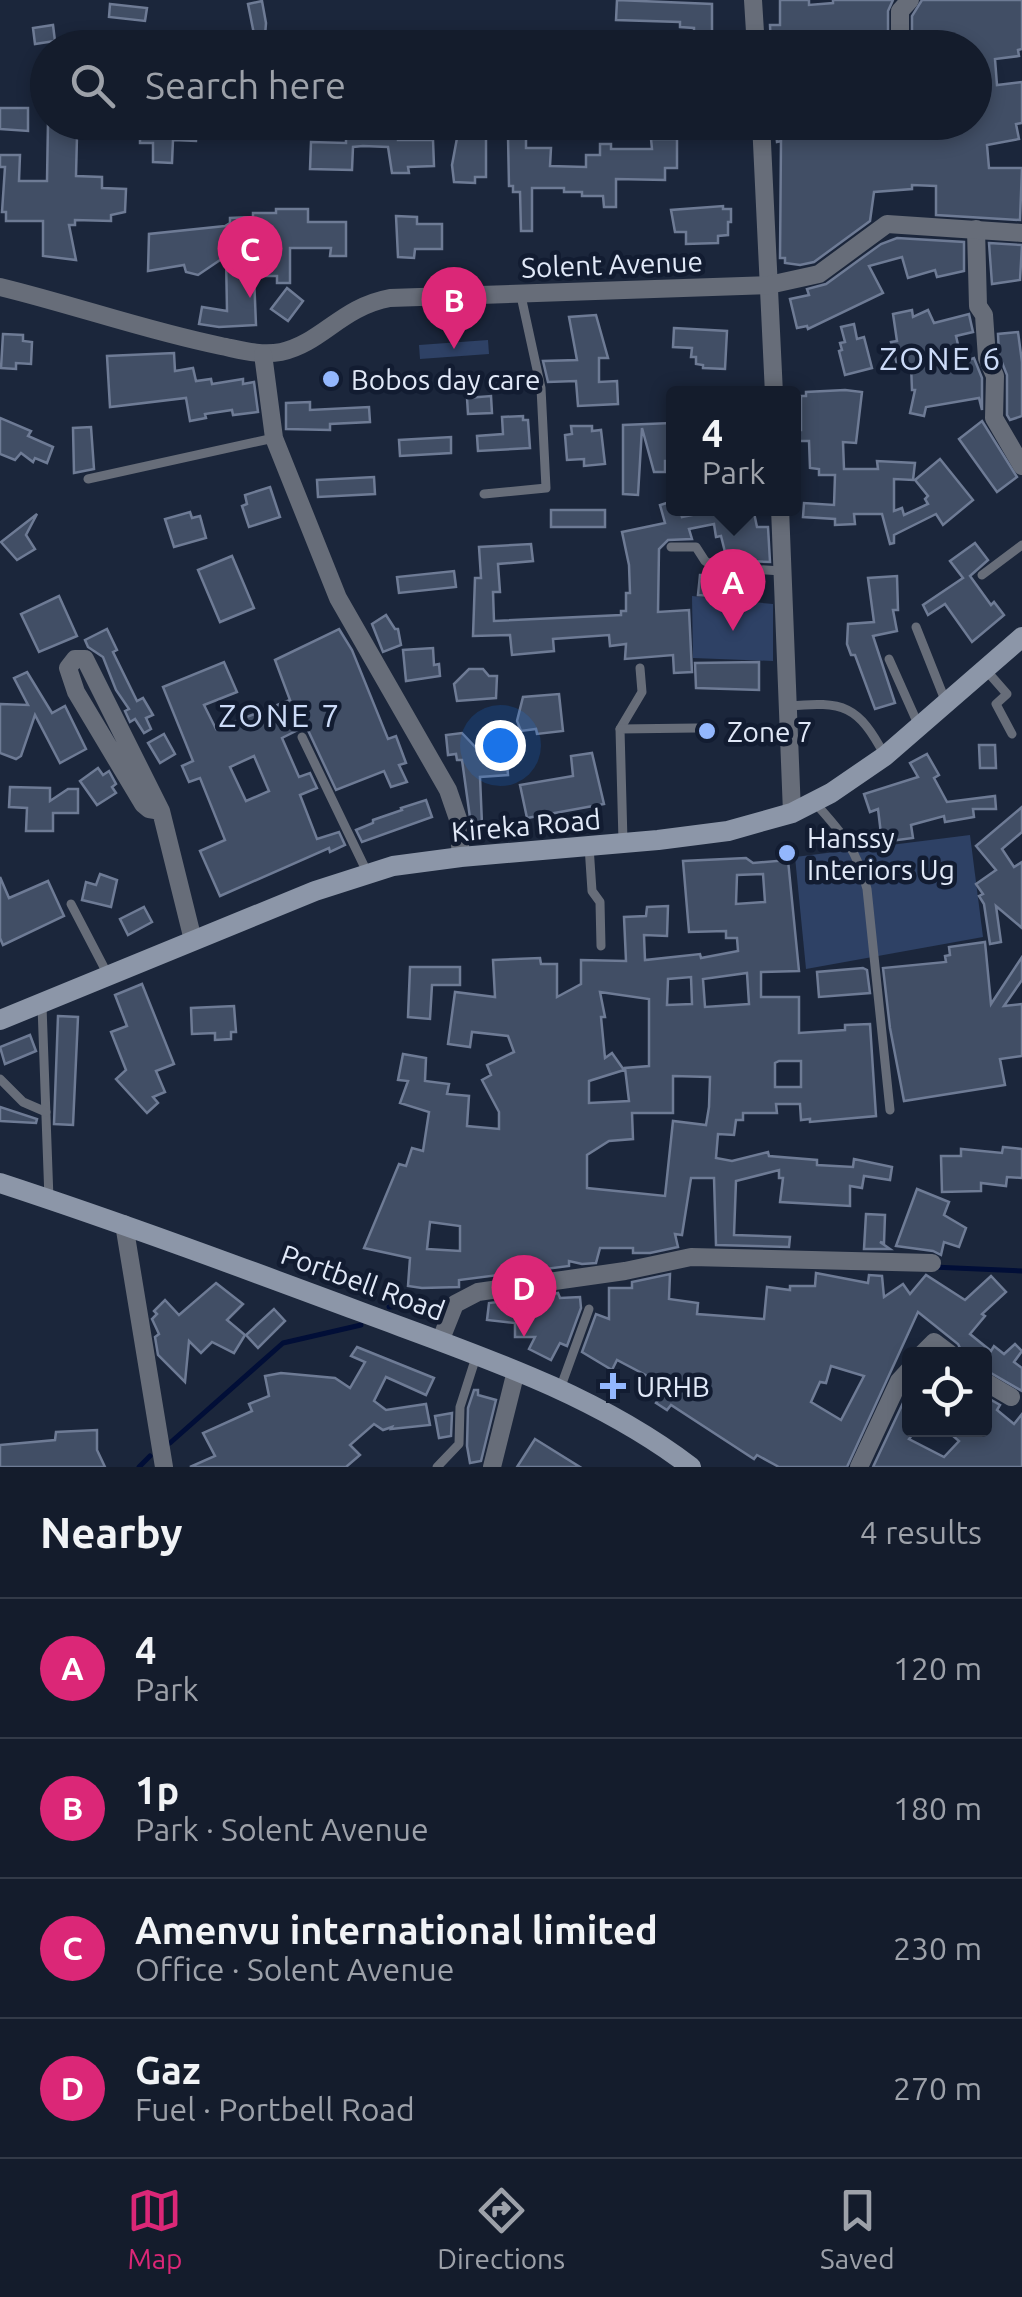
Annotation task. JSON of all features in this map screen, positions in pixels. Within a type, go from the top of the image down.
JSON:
[{"type":"main road","name":"Kireka Road","points":[[0,1020],[193,940],[393,866],[624,844],[728,830],[792,813],[885,756],[1022,636]]},
{"type":"main road","name":"Portbell Road","points":[[0,1183],[124,1224],[476,1354],[560,1389],[622,1422],[692,1467]]},
{"type":"street","points":[[753,0],[755,30]]},
{"type":"street","points":[[900,30],[900,11],[910,0]]},
{"type":"street","points":[[762,140],[774,386]]},
{"type":"street","name":"Solent Avenue","points":[[263,354],[301,344],[351,310],[390,298],[769,286],[819,274],[887,224],[1022,232]]},
{"type":"street","points":[[976,229],[978,306],[984,315],[987,358],[995,376],[994,418],[1022,466]]},
{"type":"street","points":[[0,286],[186,338],[263,354],[274,438],[338,598],[448,790],[458,819],[461,857]]},
{"type":"street","points":[[780,516],[792,813]]},
{"type":"street","points":[[108,726],[161,811],[193,940]]},
{"type":"street","points":[[124,1224],[164,1467]]},
{"type":"street","points":[[441,1340],[455,1304],[478,1292],[625,1271],[692,1256],[932,1263]]},
{"type":"street","points":[[492,1467],[516,1371]]},
{"type":"street","points":[[859,1467],[902,1378]]},
{"type":"street","points":[[992,1386],[1011,1397]]},
{"type":"lane","points":[[484,494],[546,488],[541,388],[521,296]]},
{"type":"lane","points":[[88,480],[274,438]]},
{"type":"lane","points":[[982,575],[1022,545]]},
{"type":"lane","points":[[671,547],[696,547],[716,567],[782,572]]},
{"type":"lane","points":[[916,627],[946,703]]},
{"type":"lane","points":[[890,660],[919,726]]},
{"type":"lane","points":[[624,844],[620,730],[642,692],[640,668]]},
{"type":"lane","points":[[985,669],[1007,694],[996,704],[1012,734]]},
{"type":"lane","points":[[788,706],[835,704],[852,710],[870,728],[885,756]]},
{"type":"lane","points":[[620,730],[696,728]]},
{"type":"lane","points":[[302,737],[368,874]]},
{"type":"lane","points":[[814,802],[852,844],[860,860],[867,890],[890,1110]]},
{"type":"lane","points":[[589,846],[592,891],[600,902],[601,946]]},
{"type":"lane","points":[[71,904],[108,975]]},
{"type":"lane","points":[[42,1003],[49,1199]]},
{"type":"lane","points":[[0,1080],[23,1102],[46,1112]]},
{"type":"lane","points":[[560,1389],[590,1309]]},
{"type":"lane","points":[[438,1467],[459,1444],[460,1407],[476,1354]]},
{"type":"shaded area","points":[[488,340],[489,354],[420,359],[419,345]]},
{"type":"shaded area","points":[[692,596],[773,604],[773,661],[693,658]]},
{"type":"shaded area","points":[[970,835],[983,937],[806,969],[795,857]]},
{"type":"building","points":[[617,0],[712,4],[712,30],[680,27],[680,22],[616,20]]},
{"type":"building","points":[[780,0],[809,0],[809,5],[833,0],[893,0],[888,11],[888,30],[770,30],[770,25],[780,25]]},
{"type":"building","points":[[922,0],[1022,0],[1019,56],[995,59],[997,85],[1022,82],[1022,123],[1016,124],[1019,139],[987,145],[989,168],[1022,168],[1020,220],[936,215],[936,186],[912,185],[912,189],[874,192],[870,221],[814,262],[785,263],[785,258],[780,258],[781,141],[777,140],[992,140],[992,30],[912,30],[912,16]]},
{"type":"building","points":[[262,1],[265,30],[253,30],[248,4]]},
{"type":"building","points":[[110,4],[147,8],[145,21],[109,17]]},
{"type":"building","points":[[53,25],[54,30],[33,30]]},
{"type":"building","points":[[0,108],[28,108],[28,131],[0,129]]},
{"type":"building","points":[[48,140],[77,140],[76,176],[102,177],[102,188],[126,189],[125,212],[111,215],[111,221],[75,220],[75,225],[69,225],[76,260],[43,256],[43,221],[6,221],[6,212],[2,212],[5,167],[0,167],[0,155],[20,155],[19,181],[47,181]]},
{"type":"building","points":[[173,140],[172,163],[153,162],[153,143],[140,143]]},
{"type":"building","points":[[433,140],[434,166],[408,167],[409,173],[392,173],[388,147],[363,146],[353,147],[352,170],[310,169],[311,142]]},
{"type":"building","points":[[457,140],[486,140],[486,177],[475,177],[475,183],[454,182],[452,165]]},
{"type":"building","points":[[508,140],[526,140],[526,148],[551,148],[550,166],[586,167],[586,155],[600,155],[600,144],[611,144],[611,149],[652,149],[651,140],[677,140],[677,168],[665,168],[665,180],[616,179],[616,207],[604,207],[603,196],[582,196],[582,192],[564,192],[564,188],[532,188],[532,231],[521,231],[520,192],[513,192],[513,186],[509,186]]},
{"type":"building","points":[[723,206],[731,209],[731,222],[728,235],[718,236],[718,243],[686,244],[686,232],[675,232],[671,210]]},
{"type":"building","points":[[276,209],[308,209],[308,222],[346,222],[346,256],[330,256],[331,248],[290,248],[290,283],[277,283],[277,276],[254,276],[256,325],[199,324],[202,307],[227,311],[226,256],[198,275],[186,272],[184,265],[148,271],[149,234],[225,226],[230,218],[276,213]]},
{"type":"building","points":[[396,216],[417,217],[417,224],[442,224],[442,249],[415,249],[414,258],[398,257]]},
{"type":"building","points":[[897,238],[964,242],[964,271],[937,277],[935,270],[908,278],[902,257],[869,266],[883,293],[808,329],[797,328],[790,299],[809,295],[807,289],[826,284],[881,244]]},
{"type":"building","points":[[989,243],[1022,245],[1020,280],[992,284]]},
{"type":"building","points":[[287,288],[303,301],[288,321],[271,309]]},
{"type":"building","points":[[912,310],[913,317],[928,310],[934,323],[969,314],[973,332],[956,336],[962,362],[974,358],[982,378],[982,410],[979,398],[926,407],[924,416],[910,413],[915,390],[911,365],[898,368],[891,342],[897,341],[893,314]]},
{"type":"building","points":[[596,315],[608,358],[599,358],[599,382],[617,381],[618,404],[578,406],[576,381],[548,382],[543,361],[577,360],[569,317]]},
{"type":"building","points":[[854,324],[857,339],[864,337],[872,368],[845,375],[839,351],[840,343],[845,342],[841,327]]},
{"type":"building","points":[[674,328],[727,331],[725,369],[703,368],[696,364],[696,357],[691,357],[692,348],[673,347]]},
{"type":"building","points":[[1018,332],[1022,416],[1010,420],[1007,375],[999,355],[998,334]]},
{"type":"building","points":[[3,334],[23,335],[23,341],[32,342],[31,364],[1,368]]},
{"type":"building","points":[[174,353],[175,371],[193,368],[196,381],[254,382],[258,412],[233,415],[232,410],[190,421],[186,398],[110,407],[107,356]]},
{"type":"building","points":[[806,392],[862,392],[856,443],[843,442],[844,469],[878,469],[877,461],[915,463],[913,480],[894,479],[894,511],[902,508],[904,515],[928,504],[928,496],[915,480],[940,459],[973,500],[943,525],[936,514],[894,535],[894,543],[890,544],[882,514],[854,514],[855,524],[835,525],[835,519],[803,517],[804,503],[834,505],[835,475],[819,475],[819,469],[810,468],[809,441],[801,441],[801,396],[806,396]]},
{"type":"building","points":[[491,396],[492,413],[468,414],[467,398]]},
{"type":"building","points":[[310,402],[310,410],[369,407],[370,422],[330,424],[330,430],[286,429],[286,403]]},
{"type":"building","points":[[523,416],[523,420],[528,420],[530,448],[478,451],[477,436],[503,434],[502,417]]},
{"type":"building","points":[[0,418],[31,431],[28,436],[53,447],[47,463],[35,458],[33,462],[21,453],[15,460],[0,454]]},
{"type":"building","points":[[982,421],[1017,477],[997,492],[959,439]]},
{"type":"building","points":[[666,423],[665,472],[654,472],[642,428],[638,495],[623,494],[623,425]]},
{"type":"building","points":[[571,426],[601,430],[605,464],[584,466],[584,459],[567,460],[565,435],[572,434]]},
{"type":"building","points":[[91,427],[94,469],[74,473],[73,428]]},
{"type":"building","points":[[451,437],[451,453],[400,456],[399,440]]},
{"type":"building","points":[[374,477],[375,494],[318,497],[317,480]]},
{"type":"building","points":[[270,487],[280,517],[249,527],[242,506],[247,504],[245,495]]},
{"type":"building","points":[[666,503],[666,516],[755,516],[757,527],[768,527],[770,562],[727,560],[714,524],[689,529],[692,539],[668,540],[659,549],[658,612],[689,610],[692,672],[674,673],[673,655],[625,659],[626,644],[610,646],[609,635],[553,639],[554,651],[512,655],[510,635],[473,636],[475,578],[481,578],[479,547],[531,544],[533,561],[498,564],[500,592],[493,592],[494,621],[621,615],[621,611],[626,611],[626,593],[630,593],[622,532],[665,523],[660,505]]},
{"type":"building","points":[[551,510],[605,510],[605,527],[551,527]]},
{"type":"building","points":[[190,512],[192,518],[200,516],[206,538],[174,547],[165,519]]},
{"type":"building","points":[[37,514],[26,535],[35,549],[17,560],[1,542]]},
{"type":"building","points":[[975,543],[988,560],[970,576],[991,605],[994,602],[1004,615],[972,642],[945,604],[928,615],[923,605],[963,578],[950,561]]},
{"type":"building","points":[[232,556],[254,608],[220,622],[198,570]]},
{"type":"building","points":[[454,571],[456,587],[399,593],[397,577]]},
{"type":"building","points":[[700,575],[730,578],[728,597],[698,595]]},
{"type":"building","points":[[897,576],[898,610],[893,610],[897,631],[873,636],[895,703],[875,709],[847,644],[848,624],[874,622],[868,578]]},
{"type":"building","points":[[59,596],[77,636],[39,652],[21,614]]},
{"type":"building","points":[[386,615],[398,629],[401,645],[383,652],[372,624]]},
{"type":"building","points":[[107,629],[117,650],[113,652],[137,701],[143,698],[153,715],[146,718],[151,729],[144,733],[135,719],[130,722],[125,711],[129,709],[116,690],[103,657],[88,647],[85,640]]},
{"type":"building","points":[[339,629],[352,650],[388,739],[396,736],[406,763],[399,765],[407,782],[391,787],[384,771],[336,790],[306,726],[282,738],[299,777],[310,773],[317,788],[300,795],[317,839],[339,832],[345,845],[330,852],[329,848],[220,896],[200,851],[225,840],[200,778],[189,782],[182,766],[193,761],[163,687],[224,662],[237,692],[204,705],[216,729],[290,700],[275,660]],"holes":[[[254,756],[269,791],[246,801],[230,767]]]},
{"type":"building","points":[[433,648],[434,665],[439,664],[440,676],[406,681],[403,650]]},
{"type":"building","points":[[759,662],[759,690],[696,688],[695,663]]},
{"type":"building","points":[[469,669],[483,669],[489,676],[497,676],[496,698],[457,701],[454,684]]},
{"type":"building","points":[[27,672],[52,713],[65,706],[86,749],[60,763],[35,715],[21,756],[16,759],[0,753],[0,704],[28,705],[14,678]]},
{"type":"building","points":[[559,694],[563,731],[521,731],[517,721],[523,697]]},
{"type":"building","points":[[462,733],[479,751],[506,749],[508,775],[480,777],[482,824],[471,825],[462,760],[457,760],[456,754],[448,755],[446,735]]},
{"type":"building","points":[[164,734],[175,754],[160,763],[148,743]]},
{"type":"building","points":[[979,745],[995,745],[996,768],[980,768]]},
{"type":"building","points":[[592,753],[604,804],[527,818],[520,785],[573,776],[571,756]]},
{"type":"building","points":[[927,754],[947,802],[995,796],[996,809],[973,809],[974,817],[945,822],[944,816],[911,825],[913,838],[882,842],[878,809],[870,812],[864,794],[918,777],[910,763]]},
{"type":"building","points":[[98,768],[103,775],[109,771],[116,793],[97,805],[80,781]]},
{"type":"building","points":[[10,787],[50,788],[50,801],[68,789],[78,789],[78,813],[53,813],[53,831],[26,831],[27,808],[9,807]]},
{"type":"building","points":[[426,800],[432,817],[362,842],[356,830]]},
{"type":"building","points":[[1022,807],[1022,832],[1002,849],[1014,867],[1022,862],[1022,928],[996,906],[1001,942],[990,944],[984,904],[979,896],[983,894],[976,884],[996,870],[976,846]]},
{"type":"building","points":[[788,860],[799,971],[761,972],[761,997],[799,997],[799,1033],[870,1024],[876,1116],[810,1122],[801,1120],[800,1104],[776,1104],[777,1113],[743,1113],[743,1120],[736,1120],[734,1135],[718,1134],[716,1158],[732,1161],[768,1152],[769,1156],[817,1160],[817,1165],[853,1167],[854,1159],[892,1167],[890,1180],[864,1176],[862,1188],[850,1186],[850,1206],[780,1202],[783,1178],[779,1178],[779,1170],[736,1181],[734,1235],[790,1237],[789,1247],[716,1245],[714,1178],[691,1178],[682,1235],[675,1234],[678,1247],[650,1253],[633,1253],[633,1248],[600,1248],[596,1263],[569,1261],[569,1266],[459,1280],[459,1287],[408,1286],[410,1258],[364,1248],[399,1164],[406,1166],[412,1148],[423,1151],[429,1112],[400,1103],[408,1081],[398,1080],[403,1054],[426,1058],[425,1081],[449,1084],[447,1094],[469,1096],[467,1126],[499,1129],[499,1112],[482,1080],[491,1075],[487,1065],[514,1052],[508,1036],[472,1032],[470,1047],[448,1044],[455,992],[495,997],[493,960],[540,958],[541,964],[557,964],[557,997],[581,984],[581,960],[626,961],[624,917],[646,916],[647,907],[668,906],[667,936],[644,935],[645,960],[700,954],[701,958],[738,951],[737,938],[726,938],[726,931],[689,932],[683,861]],"holes":[[[763,874],[765,902],[736,904],[737,875]],[[747,973],[749,1004],[705,1007],[703,979]],[[691,977],[692,1004],[667,1005],[668,979]],[[600,992],[649,999],[649,1066],[625,1068],[629,1101],[589,1103],[589,1081],[624,1070],[612,1053],[605,1058],[601,1017],[605,1017]],[[801,1061],[801,1087],[775,1087],[775,1063]],[[673,1076],[710,1077],[706,1125],[673,1121],[665,1196],[587,1188],[587,1155],[609,1141],[633,1139],[632,1113],[673,1113]],[[430,1222],[460,1226],[460,1251],[427,1249]]]},
{"type":"building","points":[[100,874],[117,880],[111,907],[82,900],[86,882],[96,885]]},
{"type":"building","points":[[0,877],[9,898],[48,881],[64,916],[3,945]]},
{"type":"building","points":[[144,907],[152,922],[128,935],[120,919]]},
{"type":"building","points":[[985,942],[991,1004],[1022,957],[1022,980],[1004,1006],[1022,1004],[1022,1056],[1000,1059],[1005,1085],[904,1101],[883,968],[946,962],[949,947]]},
{"type":"building","points":[[410,967],[460,967],[460,985],[432,985],[430,1019],[408,1017]]},
{"type":"building","points":[[867,970],[870,993],[819,997],[817,972]]},
{"type":"building","points":[[142,984],[174,1064],[156,1071],[165,1092],[153,1097],[158,1103],[147,1113],[116,1079],[126,1070],[111,1032],[127,1026],[115,995]]},
{"type":"building","points":[[234,1006],[236,1032],[231,1032],[231,1039],[215,1040],[215,1033],[192,1034],[191,1008]]},
{"type":"building","points":[[58,1016],[78,1017],[73,1125],[54,1124]]},
{"type":"building","points":[[30,1035],[36,1051],[5,1064],[0,1047]]},
{"type":"building","points":[[0,1107],[37,1119],[36,1123],[0,1121]]},
{"type":"building","points":[[1003,1147],[1022,1149],[1022,1178],[1007,1177],[1006,1186],[981,1183],[981,1191],[942,1192],[941,1156],[961,1156],[961,1149],[1002,1153]]},
{"type":"building","points":[[917,1189],[949,1202],[944,1215],[966,1228],[959,1247],[944,1242],[941,1255],[896,1246]]},
{"type":"building","points":[[866,1214],[885,1215],[884,1243],[880,1242],[890,1249],[864,1249]]},
{"type":"building","points":[[816,1273],[868,1283],[869,1275],[882,1276],[884,1297],[903,1284],[910,1294],[926,1275],[965,1300],[991,1276],[1006,1292],[982,1314],[985,1316],[970,1334],[986,1347],[960,1347],[918,1312],[847,1467],[779,1467],[757,1455],[754,1459],[671,1405],[667,1410],[656,1403],[662,1395],[649,1386],[653,1379],[617,1360],[612,1370],[582,1352],[596,1314],[609,1319],[609,1288],[632,1288],[632,1282],[670,1274],[669,1299],[698,1303],[697,1314],[764,1319],[767,1287],[790,1290],[790,1286],[815,1286]],"holes":[[[831,1366],[864,1376],[841,1420],[811,1402],[820,1382],[826,1383]]]},
{"type":"building","points":[[216,1283],[243,1304],[227,1320],[245,1335],[234,1353],[212,1342],[201,1353],[189,1341],[185,1382],[158,1355],[154,1311],[165,1300],[179,1315]]},
{"type":"building","points":[[558,1293],[560,1298],[580,1297],[581,1308],[567,1346],[560,1343],[551,1360],[529,1349],[535,1337],[515,1337],[515,1323],[487,1320],[489,1303],[540,1302],[540,1296]]},
{"type":"building","points":[[274,1309],[285,1321],[258,1348],[246,1335]]},
{"type":"building","points":[[1015,1344],[1022,1351],[1014,1362],[1022,1368],[1022,1391],[992,1374],[994,1346],[1004,1354]]},
{"type":"building","points":[[357,1347],[434,1378],[426,1395],[386,1377],[374,1401],[386,1410],[426,1404],[430,1425],[383,1430],[374,1424],[350,1445],[360,1455],[346,1467],[190,1467],[215,1456],[203,1433],[252,1411],[249,1404],[269,1396],[265,1376],[281,1373],[335,1378],[350,1388],[365,1362],[351,1356]]},
{"type":"building","points":[[474,1390],[496,1400],[481,1461],[470,1463],[468,1408]]},
{"type":"building","points":[[992,1400],[1014,1424],[1022,1414],[1022,1467],[873,1467],[902,1405],[902,1437],[911,1437],[944,1457],[959,1441],[954,1437],[992,1437]]},
{"type":"building","points":[[452,1413],[451,1436],[439,1438],[435,1416]]},
{"type":"building","points":[[97,1430],[97,1450],[105,1467],[0,1467],[0,1445],[55,1440],[56,1432]]},
{"type":"building","points":[[535,1439],[580,1467],[517,1467]]},
{"type":"waterway","points":[[933,1267],[1022,1271]]},
{"type":"waterway","points":[[389,1307],[451,1304]]},
{"type":"waterway","points":[[170,1443],[283,1343],[361,1325]]},
{"type":"waterway","points":[[139,1467],[150,1456]]},
{"type":"place","name":"Amenvu international limited","points":[[250,298]]},
{"type":"place","name":"1p","points":[[454,349]]},
{"type":"place","name":"Bobos day care","points":[[331,379]]},
{"type":"place","name":"4","points":[[733,631]]},
{"type":"place","name":"Zone 7","points":[[707,731]]},
{"type":"place","name":"Hanssy Interiors Ug","points":[[787,853]]},
{"type":"place","name":"Gaz","points":[[524,1337]]},
{"type":"place","name":"URHB","points":[[613,1386]]},
{"type":"district","name":"ZONE 6","points":[[941,358]]},
{"type":"district","name":"ZONE 7","points":[[280,715]]}]
